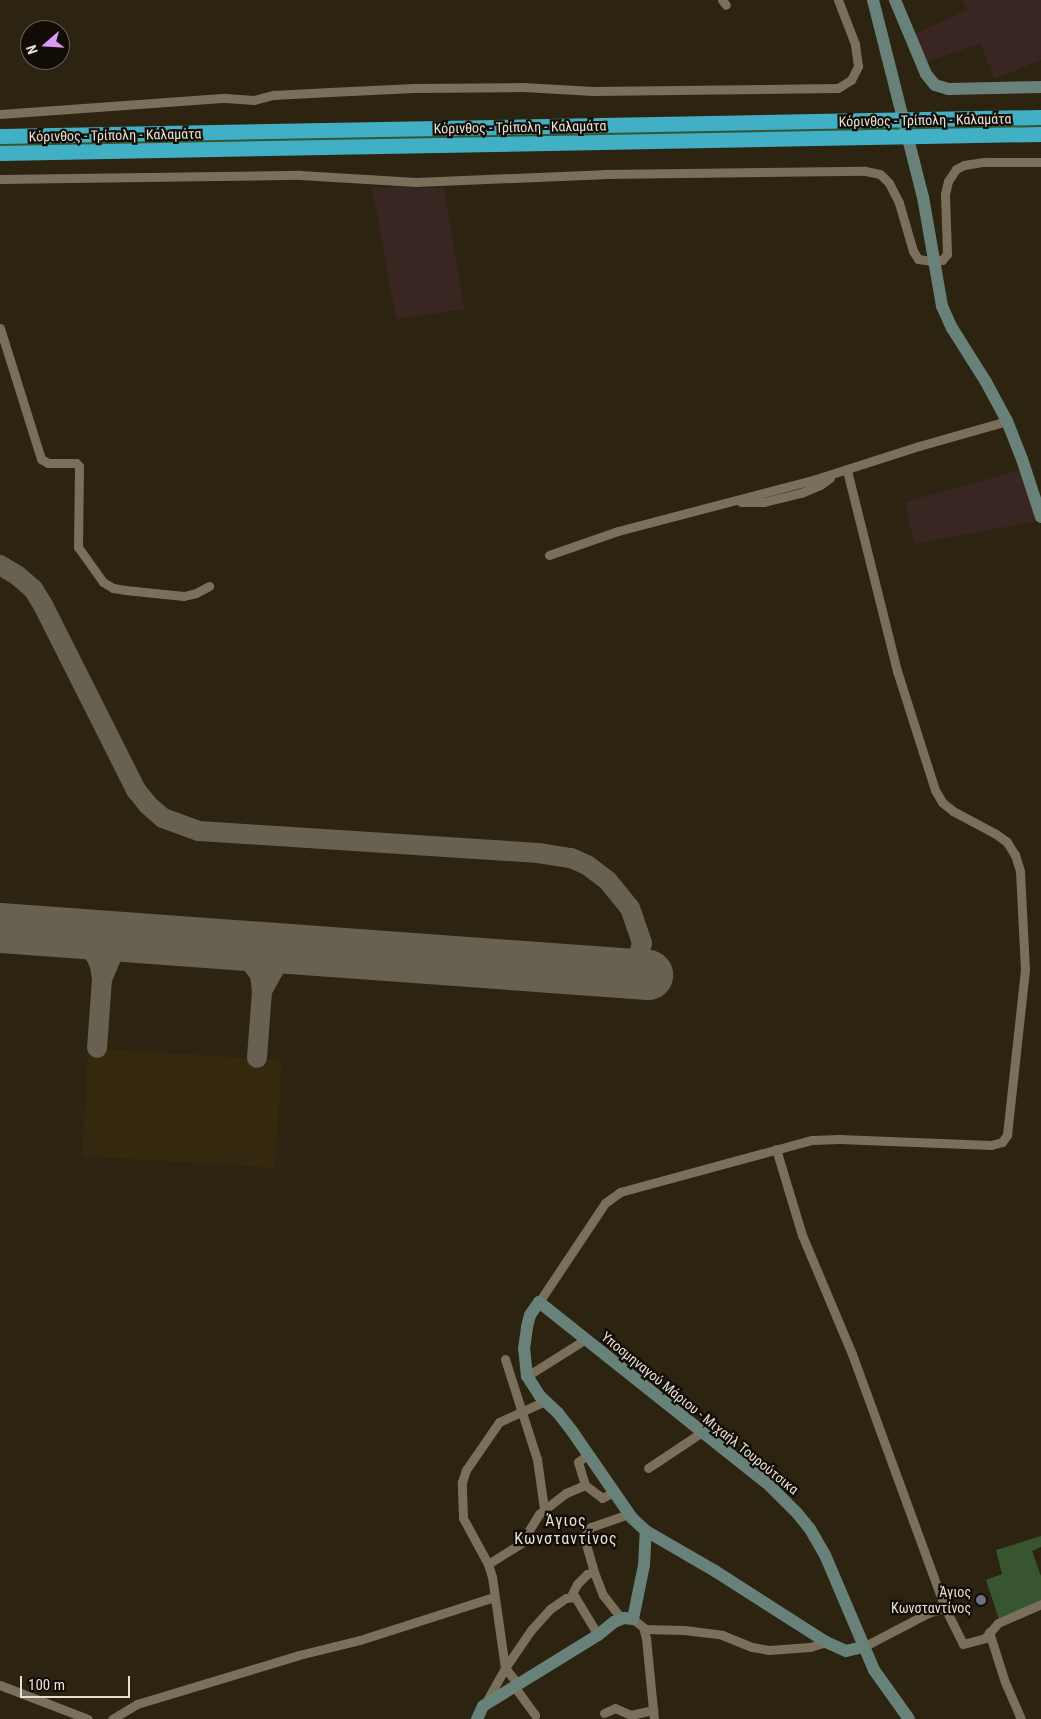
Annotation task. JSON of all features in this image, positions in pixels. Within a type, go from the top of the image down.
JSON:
[{"type":"highway","name":"Κόρινθος - Τρίπολη - Καλαμάτα","points":[[0,136],[1041,117]]},
{"type":"highway","points":[[373,130],[426,120]]},
{"type":"highway","points":[[534,120],[592,126]]},
{"type":"highway","name":"Κόρινθος - Τρίπολη - Καλαμάτα","points":[[0,153],[1041,134]]},
{"type":"highway","points":[[522,149],[537,144]]},
{"type":"highway","points":[[379,146],[399,155]]},
{"type":"street","points":[[0,114],[226,98],[254,100],[273,95],[414,88],[523,87],[593,92],[838,88],[851,80],[858,66],[855,44],[838,0]]},
{"type":"street","points":[[873,0],[915,160],[927,215],[932,261],[946,317],[986,382],[1007,421],[1041,517]]},
{"type":"street","points":[[895,0],[926,74],[935,85],[948,89],[1041,87]]},
{"type":"street","points":[[0,179],[300,175],[416,182],[603,174],[865,171],[880,174],[890,183],[899,203],[913,252],[918,258],[932,261],[942,260],[947,254],[944,194],[948,181],[956,170],[964,165],[984,162],[1041,162]]},
{"type":"street","points":[[0,328],[41,459],[48,463],[76,463],[79,466],[78,547],[103,582],[113,588],[184,596],[196,593],[209,586]]},
{"type":"street","points":[[549,555],[618,531],[847,471],[891,454],[1007,421]]},
{"type":"street","points":[[847,471],[897,672],[934,790],[942,802],[953,811],[1002,838],[1010,847],[1018,862],[1022,885],[1025,970],[1007,1135],[1002,1142],[994,1144],[827,1139],[776,1149],[614,1195],[605,1203],[530,1315],[524,1349],[527,1376],[535,1391],[572,1431],[628,1514],[646,1531],[715,1571],[826,1642],[846,1651],[863,1647],[928,1613],[945,1608]]},
{"type":"street","points":[[776,1149],[802,1235],[862,1379],[945,1608],[964,1645],[985,1638],[998,1623],[1041,1604]]},
{"type":"street","name":"Υποσμηναγού Μάριου - Μιχαήλ Τουρούτσικα","points":[[539,1302],[770,1486],[810,1529],[828,1562],[877,1676],[909,1719]]},
{"type":"street","points":[[527,1376],[586,1339]]},
{"type":"street","points":[[505,1359],[537,1459],[544,1509]]},
{"type":"street","points":[[535,1715],[505,1668],[488,1564],[463,1518],[462,1482],[466,1470],[499,1422],[545,1401]]},
{"type":"street","points":[[648,1468],[702,1432]]},
{"type":"street","points":[[587,1455],[578,1462],[585,1485],[602,1498],[614,1492]]},
{"type":"street","points":[[488,1564],[521,1543],[532,1522],[544,1509],[566,1493],[585,1485]]},
{"type":"street","points":[[628,1514],[591,1527],[586,1532],[586,1544],[603,1595],[627,1619],[644,1629],[684,1630],[722,1635],[752,1647],[769,1650],[810,1647],[826,1642]]},
{"type":"street","points":[[483,1706],[627,1619],[644,1565],[646,1531]]},
{"type":"street","points":[[477,1719],[505,1668],[543,1616],[571,1596],[577,1584],[587,1574],[594,1572]]},
{"type":"street","points":[[571,1596],[575,1597],[598,1635]]},
{"type":"street","points":[[112,1719],[137,1704],[299,1655],[360,1640],[494,1597]]},
{"type":"street","points":[[604,1713],[615,1708],[631,1715],[653,1714],[644,1629]]},
{"type":"street","points":[[989,1632],[1005,1682],[1021,1719]]},
{"type":"street","points":[[0,1685],[88,1719]]},
{"type":"shaded area","points":[[963,0],[1041,0],[1041,60],[994,79],[981,43],[927,62],[915,34],[967,10]]},
{"type":"shaded area","points":[[372,187],[444,188],[464,309],[396,319]]},
{"type":"shaded area","points":[[1021,470],[1038,521],[914,544],[905,502]]},
{"type":"shaded area","points":[[88,1048],[282,1060],[275,1168],[82,1156]]},
{"type":"green space","points":[[1041,123],[1041,127],[0,147],[0,143]]},
{"type":"green space","points":[[1041,1536],[1041,1547],[1032,1551],[1041,1576],[1041,1600],[999,1619],[986,1580],[1002,1574],[996,1550]]},
{"type":"taxiway","points":[[0,565],[18,576],[33,589],[43,605],[136,790],[148,805],[163,818],[199,831],[538,853],[571,858],[587,865],[608,881],[630,908],[642,943],[638,959],[621,973]]},
{"type":"taxiway","points":[[63,932],[87,945],[96,956],[100,966],[102,979],[97,1048]]},
{"type":"taxiway","points":[[102,979],[112,956],[125,945],[146,938]]},
{"type":"taxiway","points":[[221,944],[234,948],[247,957],[260,975],[262,991],[257,1058]]},
{"type":"taxiway","points":[[262,991],[276,966],[303,949]]},
{"type":"runway","points":[[0,928],[648,975]]},
{"type":"place","name":"Άγιος Κωνσταντίνος","points":[[981,1600]]},
{"type":"district","name":"Άγιος Κωνσταντίνος","points":[[566,1530]]}]
